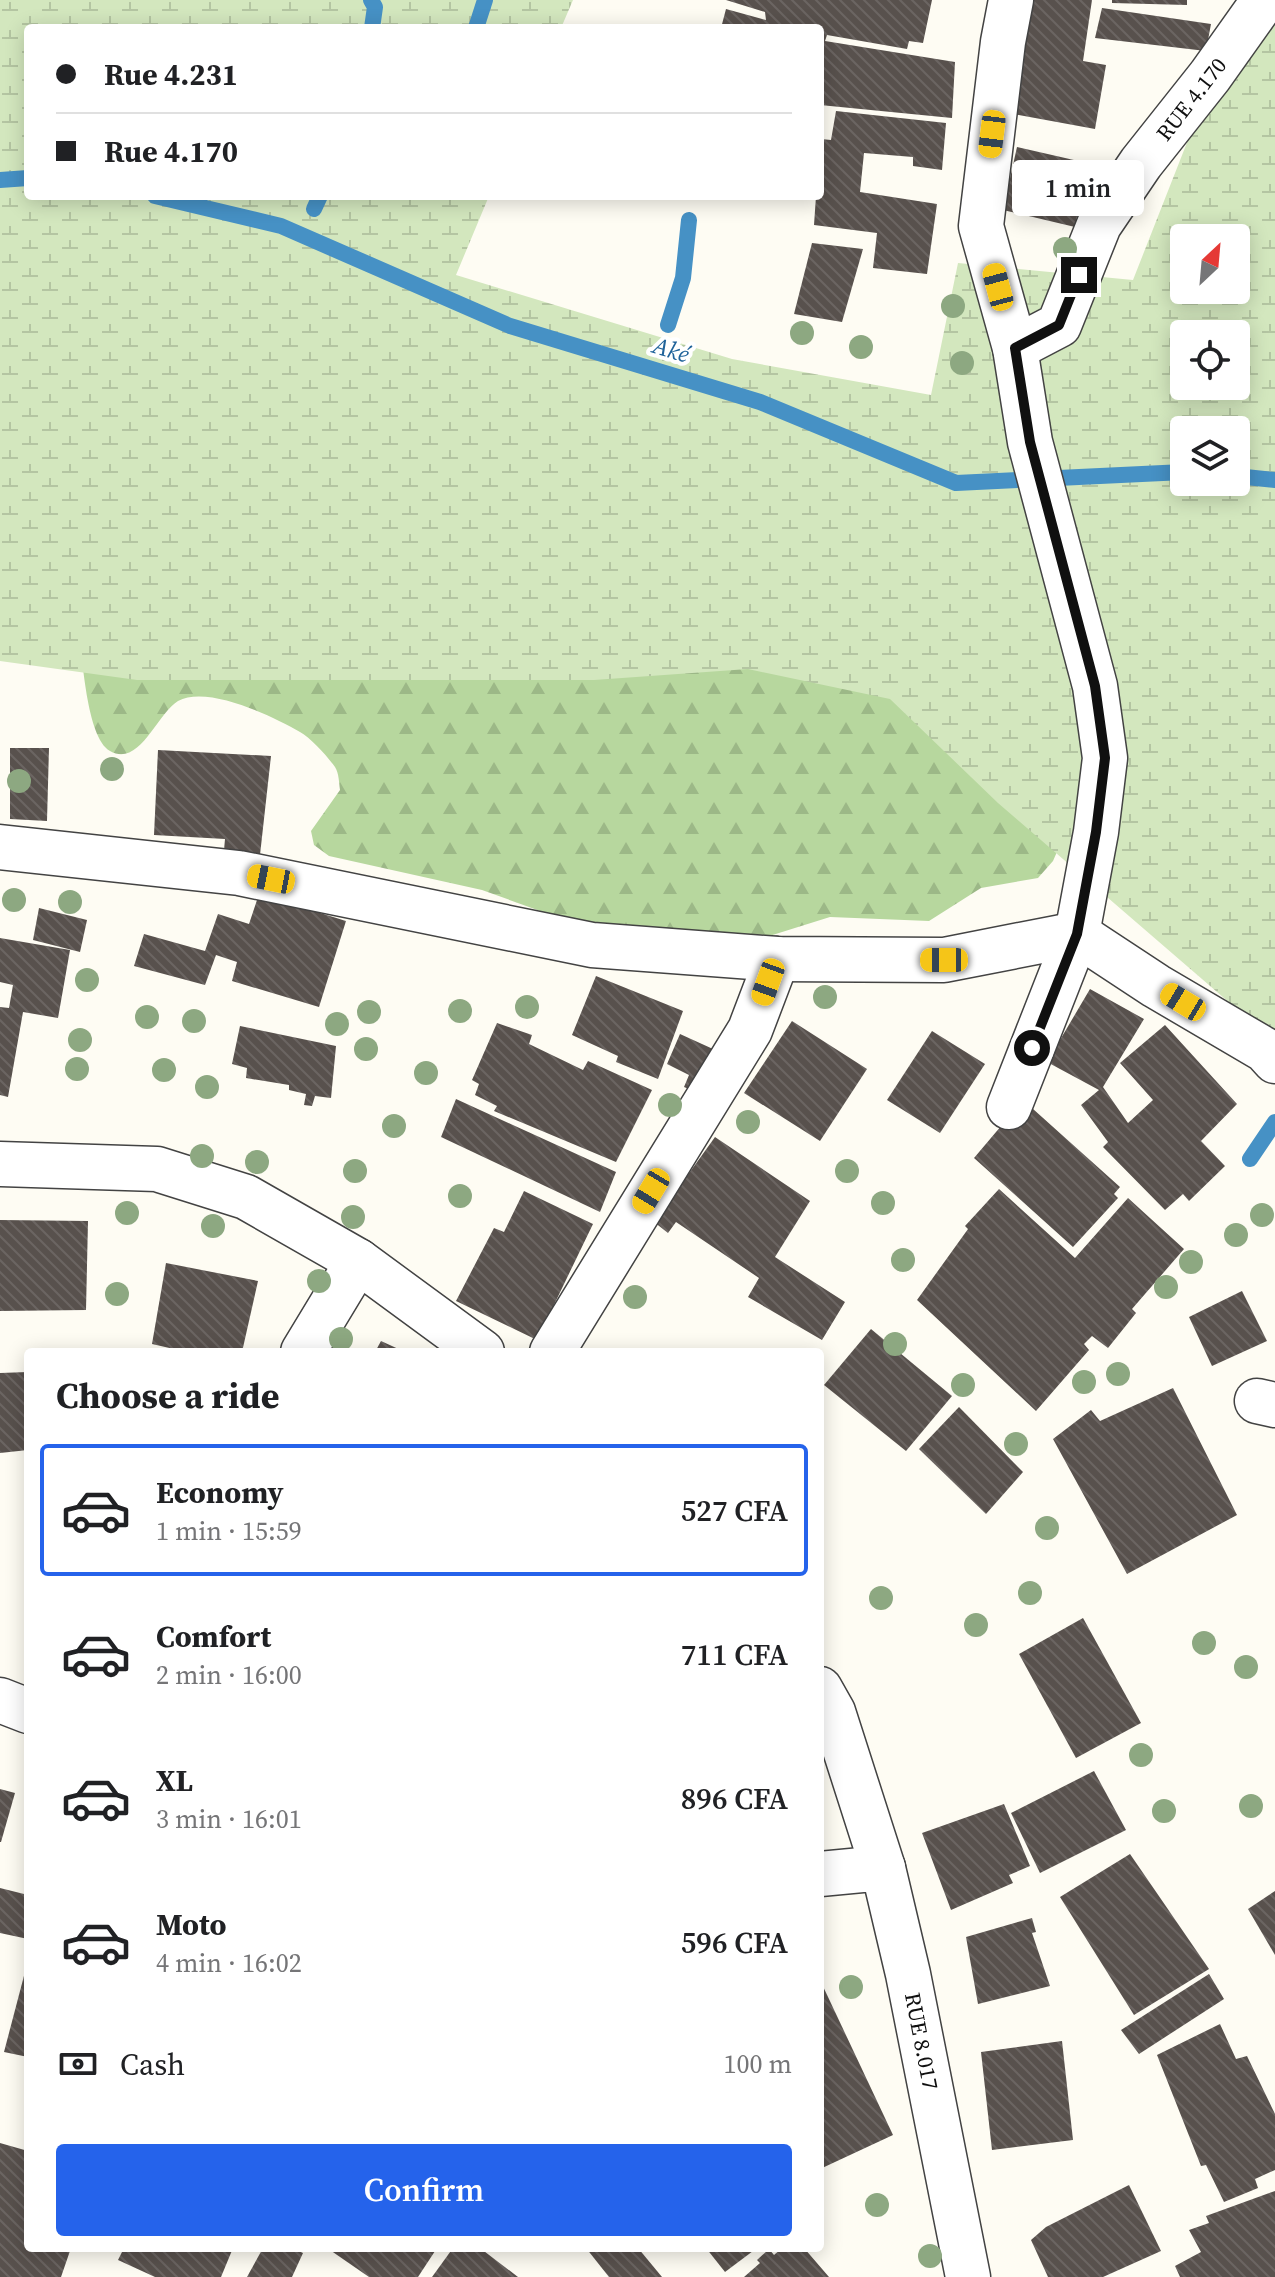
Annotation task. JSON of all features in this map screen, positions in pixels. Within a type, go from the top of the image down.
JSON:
[{"type":"street","points":[[1009,1107],[1077,934],[1096,832],[1105,758],[1095,686],[1030,442],[1015,348],[981,226],[1003,42],[1011,0]]},
{"type":"street","name":"RUE 4.170","points":[[1015,348],[1059,325],[1099,225],[1141,163],[1210,76],[1264,0]]},
{"type":"street","points":[[0,847],[239,873],[592,945],[777,959],[944,960],[1077,934],[1156,986],[1265,1050],[1275,1061]]},
{"type":"street","points":[[554,1348],[750,1030],[777,959]]},
{"type":"street","points":[[0,1164],[157,1169],[246,1197],[358,1261],[477,1348]]},
{"type":"street","points":[[305,1348],[358,1261]]},
{"type":"street","name":"RUE 8.017","points":[[824,1696],[833,1712],[883,1868],[908,1974],[968,2277]]},
{"type":"street","points":[[0,1700],[24,1709]]},
{"type":"street","points":[[824,1874],[883,1868]]},
{"type":"green space","points":[[0,0],[24,24],[24,193]]},
{"type":"green space","points":[[0,0],[573,0],[563,24],[24,24],[24,200],[487,200],[456,275],[732,359],[931,395],[958,263],[1133,280],[1243,0],[1275,0],[1275,1042],[998,803],[890,699],[748,669],[594,680],[137,680],[0,661]]},
{"type":"green space","points":[[25,200],[236,200],[1066,831],[1053,861],[1038,878],[981,888],[929,921],[830,917],[763,938],[593,940],[543,912],[482,890],[329,856],[314,845],[311,831],[340,790],[336,769],[304,735],[240,704],[206,697],[178,701],[139,746],[120,754],[110,751],[96,730],[84,676]]},
{"type":"building","points":[[726,0],[932,0],[923,43],[909,41],[907,49],[827,35],[825,41],[955,62],[952,118],[824,105],[824,24],[722,24],[726,9],[766,20],[765,12]]},
{"type":"building","points":[[1032,0],[1092,0],[1083,61],[1106,65],[1095,129],[1013,114]]},
{"type":"building","points":[[1112,0],[1187,0],[1187,5],[1112,3]]},
{"type":"building","points":[[1102,8],[1211,24],[1206,51],[1095,38]]},
{"type":"building","points":[[836,111],[946,123],[942,170],[913,166],[913,157],[864,153],[860,192],[937,204],[927,274],[873,268],[877,233],[814,225],[816,200],[824,200],[824,139],[831,140]]},
{"type":"building","points":[[1017,147],[1087,163],[1075,227],[1003,210]]},
{"type":"building","points":[[812,243],[863,249],[842,322],[794,314]]},
{"type":"building","points":[[10,748],[49,748],[47,821],[10,819]]},
{"type":"building","points":[[158,750],[271,756],[259,864],[223,861],[225,839],[154,835]]},
{"type":"building","points":[[259,894],[346,921],[319,1007],[232,981],[237,962],[216,955],[205,985],[134,966],[144,934],[205,951],[218,914],[249,924]]},
{"type":"building","points":[[39,908],[87,920],[80,952],[33,940]]},
{"type":"building","points":[[0,938],[70,950],[58,1018],[23,1012],[8,1097],[0,1095],[0,1007],[9,1008],[13,985],[0,982]]},
{"type":"building","points":[[596,976],[683,1011],[658,1079],[616,1062],[618,1056],[572,1035]]},
{"type":"building","points":[[1090,989],[1144,1019],[1103,1087],[1128,1123],[1153,1100],[1120,1063],[1165,1025],[1237,1104],[1201,1141],[1225,1166],[1189,1201],[1183,1194],[1165,1210],[1103,1147],[1108,1142],[1081,1105],[1099,1090],[1047,1062]]},
{"type":"building","points":[[792,1021],[867,1069],[820,1141],[744,1093]]},
{"type":"building","points":[[497,1023],[532,1035],[529,1044],[583,1070],[588,1061],[652,1090],[616,1162],[494,1111],[497,1106],[475,1095],[479,1084],[472,1080]]},
{"type":"building","points":[[240,1026],[336,1046],[331,1098],[315,1096],[312,1106],[304,1105],[306,1094],[289,1090],[289,1085],[246,1078],[247,1068],[232,1064]]},
{"type":"building","points":[[932,1031],[985,1064],[940,1133],[887,1100]]},
{"type":"building","points":[[680,1034],[724,1054],[701,1094],[684,1087],[689,1075],[667,1064]]},
{"type":"building","points":[[456,1099],[616,1172],[600,1212],[441,1137]]},
{"type":"building","points":[[1023,1100],[1120,1187],[1114,1194],[1118,1198],[1073,1247],[974,1158]]},
{"type":"building","points":[[715,1137],[810,1201],[775,1257],[845,1302],[822,1340],[748,1297],[759,1278],[676,1222],[668,1233],[654,1222]]},
{"type":"building","points":[[999,1189],[1075,1258],[1128,1198],[1184,1249],[1132,1309],[1136,1313],[1108,1348],[1092,1336],[1084,1344],[1089,1350],[1036,1411],[917,1300],[968,1229],[965,1226]]},
{"type":"building","points":[[524,1191],[593,1224],[537,1340],[456,1301],[494,1228],[504,1232]]},
{"type":"building","points":[[0,1220],[88,1221],[86,1310],[0,1311]]},
{"type":"building","points":[[166,1263],[258,1281],[243,1348],[170,1348],[152,1344]]},
{"type":"building","points":[[1242,1291],[1267,1341],[1212,1366],[1189,1317]]},
{"type":"building","points":[[871,1329],[952,1396],[906,1451],[824,1385]]},
{"type":"building","points":[[381,1341],[396,1348],[377,1348]]},
{"type":"building","points":[[24,1372],[24,1450],[0,1453],[0,1373]]},
{"type":"building","points":[[1173,1388],[1237,1515],[1127,1574],[1053,1439],[1091,1410],[1100,1421]]},
{"type":"building","points":[[959,1407],[1023,1472],[986,1514],[919,1449]]},
{"type":"building","points":[[1083,1618],[1141,1723],[1076,1758],[1019,1654]]},
{"type":"building","points":[[1094,1771],[1126,1830],[1040,1873],[1011,1813]]},
{"type":"building","points":[[0,1789],[15,1793],[1,1842],[0,1842]]},
{"type":"building","points":[[1004,1804],[1030,1866],[1009,1875],[1013,1883],[951,1910],[922,1833]]},
{"type":"building","points":[[1130,1854],[1209,1969],[1134,2015],[1060,1897]]},
{"type":"building","points":[[0,1888],[24,1894],[24,1938],[0,1933]]},
{"type":"building","points":[[1275,1891],[1275,1955],[1248,1909]]},
{"type":"building","points":[[1032,1918],[1036,1932],[1032,1933],[1050,1986],[978,2004],[966,1937]]},
{"type":"building","points":[[1209,1974],[1224,1999],[1139,2054],[1121,2030]]},
{"type":"building","points":[[24,1976],[24,2056],[4,2052]]},
{"type":"building","points":[[824,1988],[893,2135],[824,2167]]},
{"type":"building","points":[[1220,2024],[1236,2059],[1247,2056],[1275,2114],[1275,2170],[1255,2179],[1258,2188],[1224,2202],[1206,2165],[1201,2166],[1157,2055]]},
{"type":"building","points":[[1062,2041],[1073,2140],[992,2150],[981,2052]]},
{"type":"building","points":[[0,2143],[24,2150],[24,2252],[70,2252],[61,2277],[0,2277]]},
{"type":"building","points":[[1129,2185],[1161,2251],[1103,2277],[1048,2277],[1031,2240],[1046,2227]]},
{"type":"building","points":[[1275,2191],[1275,2277],[1180,2277],[1175,2266],[1201,2252],[1189,2230],[1209,2223],[1206,2216]]},
{"type":"building","points":[[122,2252],[231,2252],[221,2277],[155,2277],[118,2260]]},
{"type":"building","points":[[261,2252],[303,2253],[292,2277],[247,2277]]},
{"type":"building","points":[[333,2252],[434,2252],[418,2277],[369,2277]]},
{"type":"building","points":[[450,2252],[485,2252],[518,2277],[432,2277]]},
{"type":"building","points":[[589,2252],[641,2252],[662,2277],[609,2277]]},
{"type":"building","points":[[709,2252],[752,2252],[725,2272]]},
{"type":"building","points":[[766,2252],[774,2255],[777,2252],[807,2252],[829,2277],[744,2277],[760,2263],[757,2260]]},
{"type":"waterway","points":[[371,0],[375,7],[373,24]]},
{"type":"waterway","points":[[477,24],[485,0]]},
{"type":"waterway","name":"Aké","points":[[0,180],[24,178]]},
{"type":"waterway","name":"Aké","points":[[172,200],[281,226],[510,326],[760,402],[956,483],[1170,473]]},
{"type":"waterway","points":[[314,209],[318,200]]},
{"type":"waterway","points":[[668,325],[683,278],[689,220]]},
{"type":"waterway","name":"Aké","points":[[1250,477],[1275,480]]},
{"type":"waterway","points":[[1250,1159],[1275,1122]]},
{"type":"route","points":[[1032,1048],[1077,934],[1096,832],[1105,758],[1095,686],[1030,442],[1015,348],[1059,325],[1079,275]]}]
